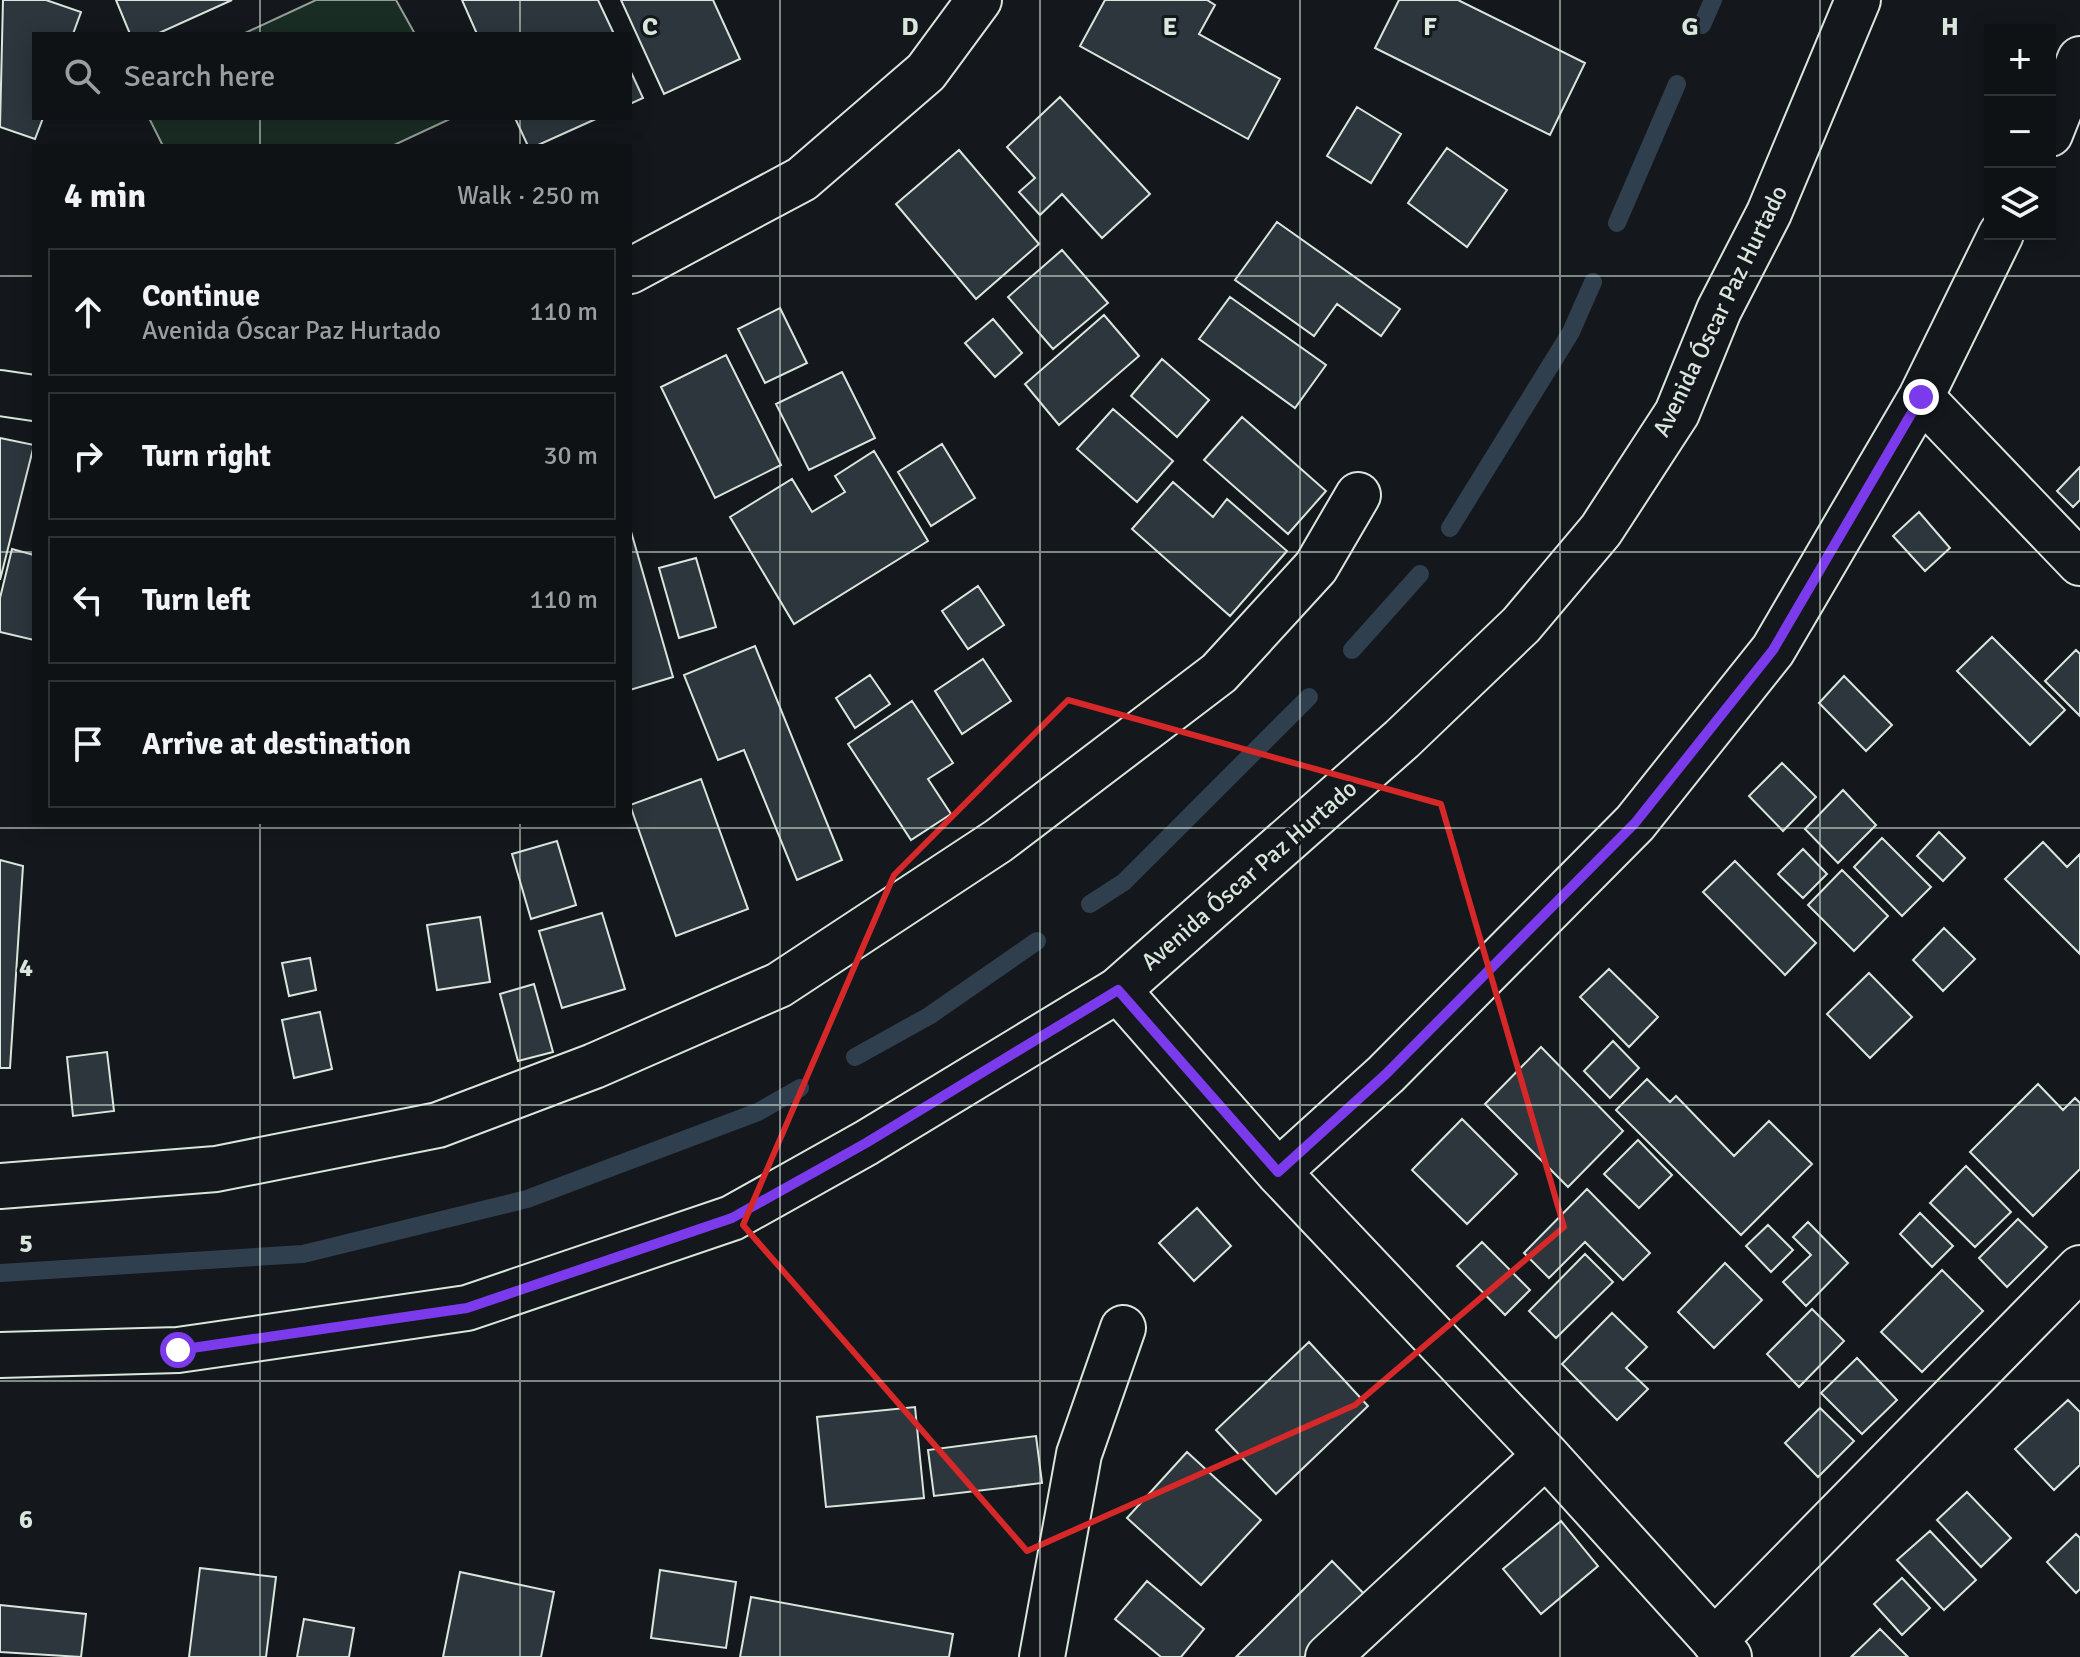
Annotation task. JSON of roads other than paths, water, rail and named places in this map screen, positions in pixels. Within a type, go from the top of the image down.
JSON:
[{"type":"street","points":[[632,270],[802,179],[926,72],[979,0]]},
{"type":"street","name":"Avenida Óscar Paz Hurtado","points":[[0,1355],[178,1350],[467,1308],[732,1218],[866,1143],[1118,990],[1402,739],[1521,625],[1601,530],[1677,413],[1719,310],[1769,213],[1858,0]]},
{"type":"street","points":[[2056,119],[2080,59]]},
{"type":"street","points":[[1278,1172],[1386,1074],[1635,823],[1773,650],[1921,397],[1998,240]]},
{"type":"street","points":[[0,393],[32,398]]},
{"type":"street","points":[[1921,397],[2080,563]]},
{"type":"street","points":[[0,1186],[216,1169],[438,1125],[594,1066],[779,985],[998,841],[1219,673],[1316,567],[1358,495]]},
{"type":"street","points":[[1118,990],[1278,1172],[1546,1455],[1721,1649],[2080,1268]]},
{"type":"street","points":[[1042,1657],[1079,1454],[1123,1328]]},
{"type":"street","points":[[1328,1657],[1546,1455]]},
{"type":"waterway","points":[[1702,25],[1713,0]]},
{"type":"waterway","points":[[1617,223],[1677,84]]},
{"type":"waterway","points":[[1450,528],[1571,332],[1593,282]]},
{"type":"waterway","points":[[1352,650],[1420,574]]},
{"type":"waterway","points":[[1090,904],[1124,882],[1309,697]]},
{"type":"waterway","points":[[855,1057],[929,1016],[1037,941]]},
{"type":"waterway","points":[[1,1273],[303,1254],[527,1199],[758,1112],[800,1088]]}]
